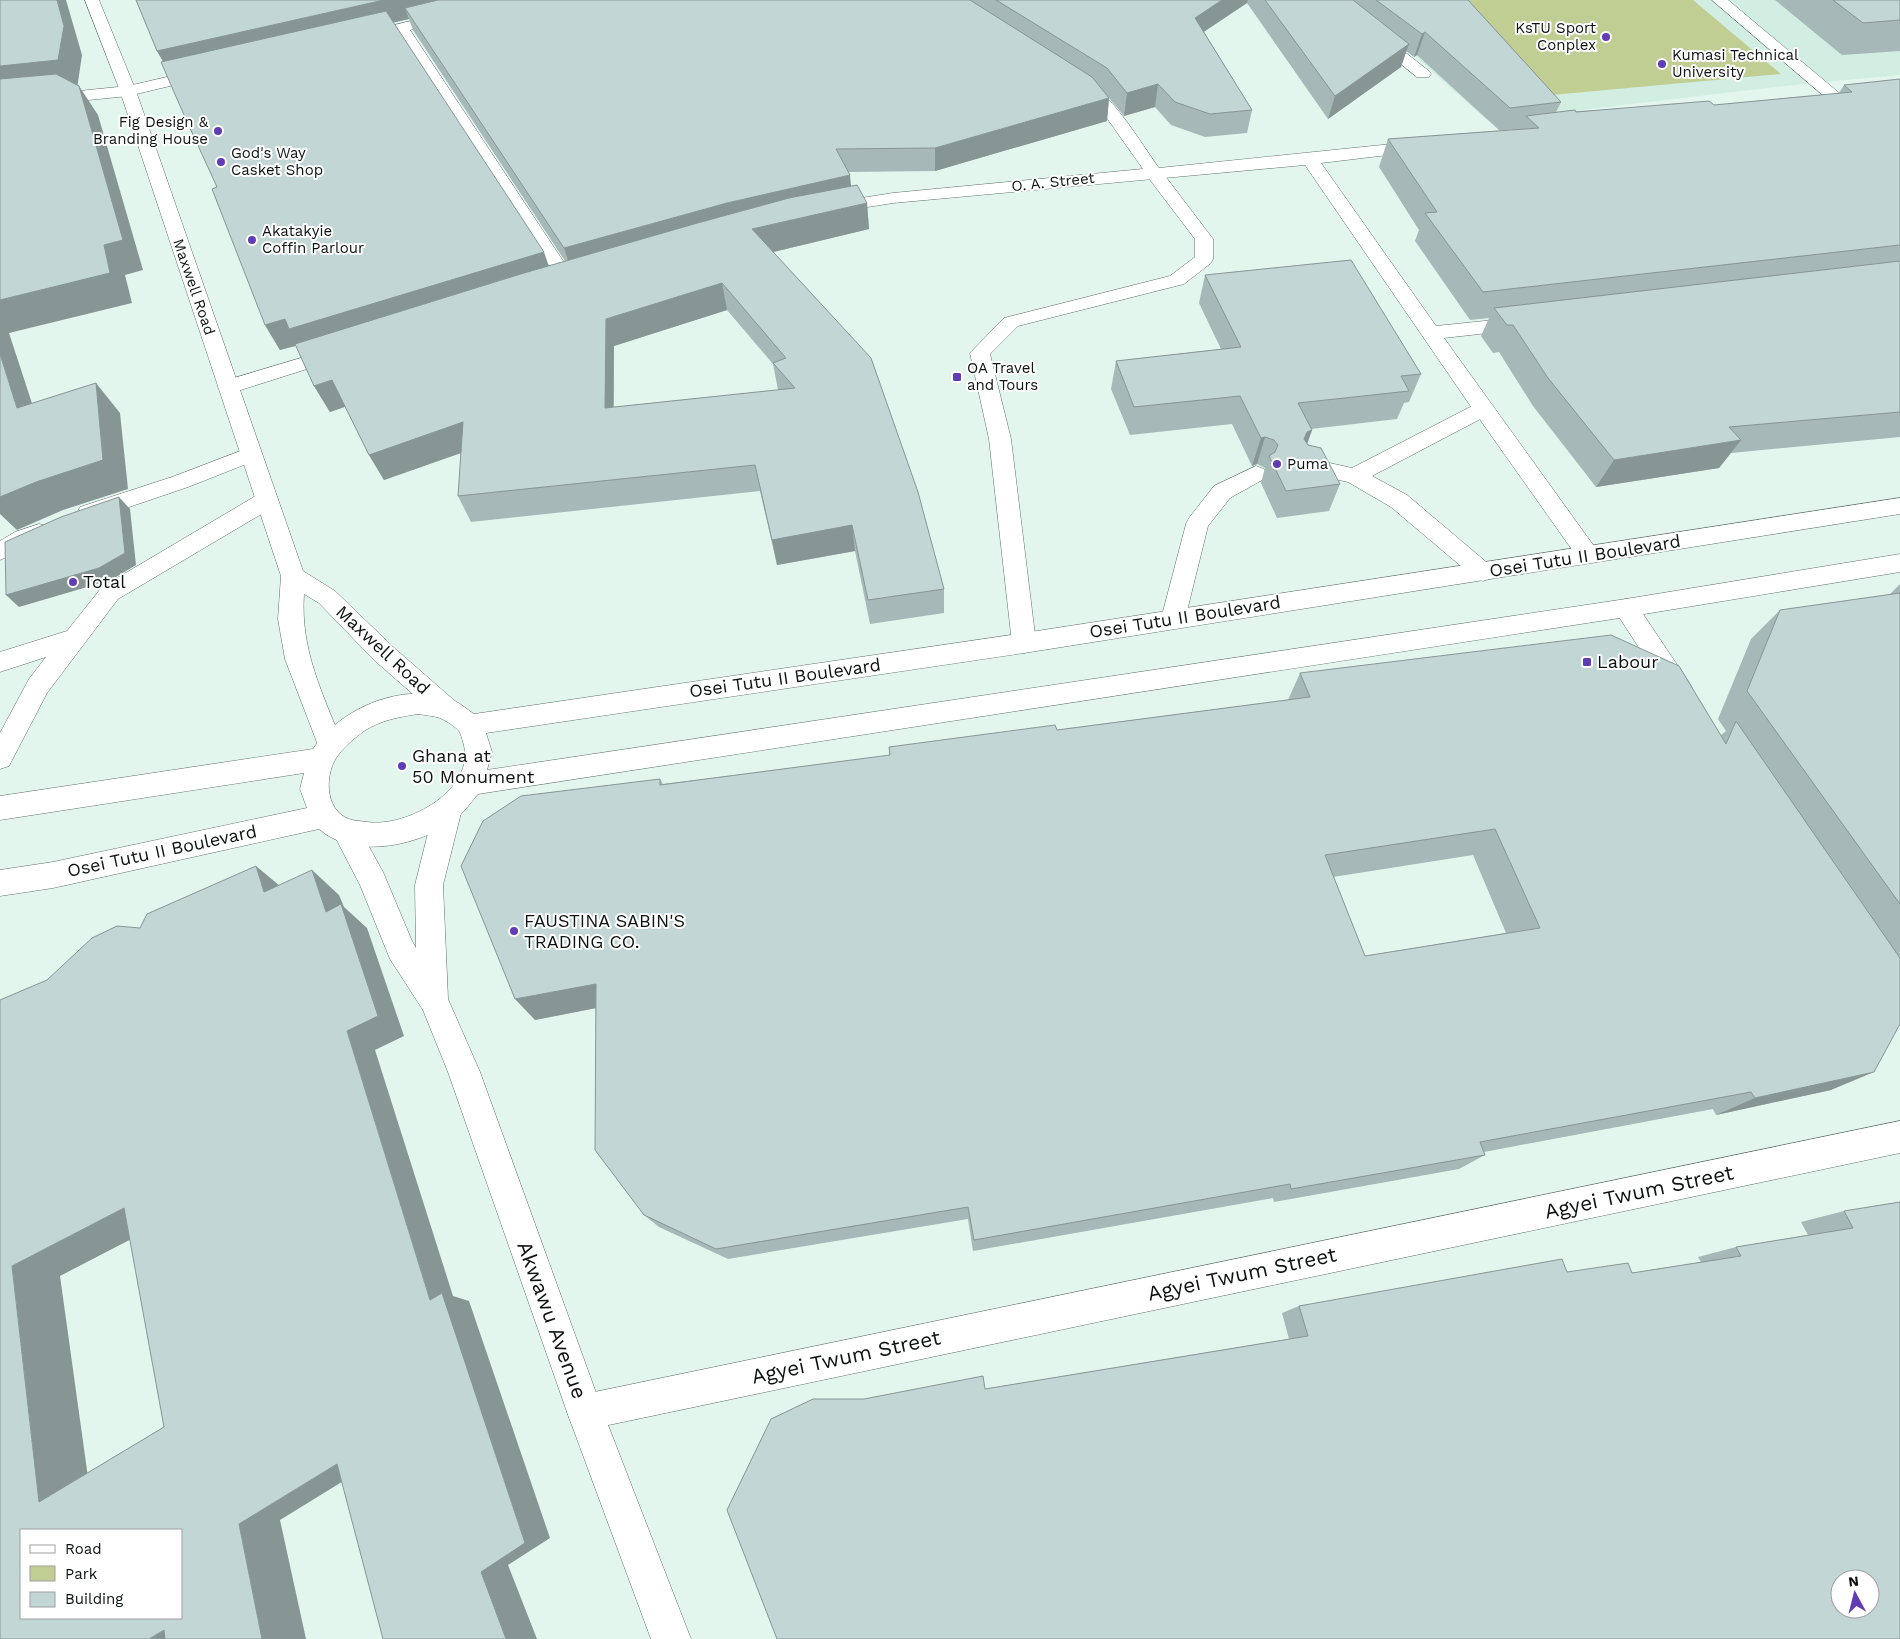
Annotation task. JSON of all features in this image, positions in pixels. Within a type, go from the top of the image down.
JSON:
[{"type":"street","name":"Maxwell Road","points":[[92,0],[128,91],[293,576],[290,619],[297,659],[326,752]]},
{"type":"street","points":[[344,41],[516,0]]},
{"type":"street","points":[[1329,0],[1423,74]]},
{"type":"street","points":[[1719,0],[1847,99],[1810,102]]},
{"type":"street","points":[[401,28],[567,282]]},
{"type":"street","points":[[0,104],[128,91],[222,69]]},
{"type":"street","points":[[1024,643],[1000,439],[980,353],[1011,322],[1176,280],[1204,259],[1204,239],[1153,172],[1105,104],[1097,96],[1071,80]]},
{"type":"street","name":"O. A. Street","points":[[815,212],[893,198],[1153,172],[1310,159],[1439,144]]},
{"type":"street","points":[[1310,159],[1483,409],[1588,556]]},
{"type":"street","points":[[548,287],[585,276]]},
{"type":"street","points":[[1432,333],[1539,321]]},
{"type":"street","points":[[228,387],[360,346]]},
{"type":"street","points":[[1354,476],[1483,409]]},
{"type":"street","points":[[0,552],[23,538],[60,523],[180,482],[252,454]]},
{"type":"street","points":[[1307,466],[1354,476],[1399,501],[1483,572]]},
{"type":"street","points":[[1173,619],[1197,524],[1222,492],[1256,474]]},
{"type":"street","points":[[0,758],[38,686],[110,593],[267,500]]},
{"type":"street","name":"Osei Tutu II Boulevard","points":[[470,725],[1024,643],[1900,506]]},
{"type":"street","points":[[470,784],[1626,608],[1900,563]]},
{"type":"street","name":"Maxwell Road","points":[[293,576],[327,597],[383,653],[447,709]]},
{"type":"street","points":[[1626,608],[1695,712]]},
{"type":"street","points":[[0,662],[75,638]]},
{"type":"street","points":[[418,704],[447,709],[470,725],[479,752],[470,784],[448,809],[416,828],[379,836],[335,824],[314,789],[326,752],[355,724],[385,709],[418,704]]},
{"type":"street","points":[[0,808],[326,752]]},
{"type":"street","name":"Akwawu Avenue","points":[[434,1001],[429,885],[448,809]]},
{"type":"street","name":"Osei Tutu II Boulevard","points":[[0,883],[335,824]]},
{"type":"street","name":"Akwawu Avenue","points":[[335,824],[373,881],[400,949],[434,1001],[464,1072],[585,1412],[670,1639]]},
{"type":"street","name":"Agyei Twum Street","points":[[585,1412],[1900,1137]]},
{"type":"shaded area","name":"Kumasi Technical University","points":[[1342,0],[1900,0],[1900,75],[1802,84],[1488,121],[1411,53]]},
{"type":"green space","name":"KsTU Sport Conplex","points":[[1441,0],[1693,0],[1781,74],[1530,97]]},
{"type":"building","points":[[0,0],[57,0],[64,26],[58,60],[0,66]]},
{"type":"building","points":[[136,0],[384,0],[157,51]]},
{"type":"building","points":[[438,0],[970,0],[1092,77],[1109,98],[935,148],[836,149],[850,175],[727,203],[564,248],[405,8]]},
{"type":"building","points":[[996,0],[1222,0],[1195,18],[1252,110],[1210,114],[1175,102],[1158,84],[1127,93],[1107,68]]},
{"type":"building","points":[[1265,0],[1353,0],[1409,44],[1335,96]]},
{"type":"building","points":[[1376,0],[1468,0],[1561,102],[1510,108],[1425,32],[1422,34]]},
{"type":"building","points":[[1833,0],[1900,0],[1900,20],[1863,23]]},
{"type":"building","points":[[386,11],[544,252],[289,329],[285,319],[265,325],[212,189],[217,187],[161,62]]},
{"type":"building","points":[[56,74],[79,86],[123,240],[104,245],[110,273],[0,300],[0,79]]},
{"type":"building","points":[[1900,79],[1900,245],[1483,292],[1425,213],[1437,212],[1388,139],[1539,128],[1526,116],[1575,110],[1576,112],[1709,101],[1714,105],[1852,92],[1844,85]]},
{"type":"building","points":[[857,185],[867,203],[752,229],[871,358],[918,492],[944,589],[868,600],[852,525],[772,540],[755,465],[458,496],[463,422],[369,455],[332,380],[314,386],[295,344],[524,273],[789,198]],"holes":[[[722,283],[786,358],[773,363],[795,388],[605,408],[606,319]]]},
{"type":"building","points":[[1351,260],[1421,374],[1401,376],[1409,391],[1298,403],[1312,430],[1307,432],[1304,439],[1308,445],[1321,448],[1340,484],[1286,491],[1269,456],[1275,452],[1278,445],[1274,440],[1265,437],[1261,438],[1240,396],[1134,407],[1116,361],[1241,347],[1205,275]]},
{"type":"building","points":[[1900,261],[1900,412],[1729,427],[1741,440],[1614,460],[1548,378],[1513,325],[1507,325],[1494,308]]},
{"type":"building","points":[[0,354],[17,408],[96,383],[103,460],[36,482],[0,497]]},
{"type":"building","points":[[119,497],[125,553],[99,568],[6,595],[5,542],[61,517]]},
{"type":"building","points":[[1900,593],[1900,904],[1747,691],[1780,610]]},
{"type":"building","points":[[1611,635],[1679,666],[1726,744],[1736,721],[1900,958],[1900,1024],[1874,1072],[1755,1098],[1751,1092],[1480,1142],[1485,1155],[1291,1189],[1290,1184],[974,1240],[968,1207],[716,1249],[644,1215],[595,1150],[596,984],[515,999],[461,866],[483,821],[521,796],[660,779],[660,785],[890,755],[889,747],[1055,725],[1057,730],[1310,697],[1300,673]],"holes":[[[1495,829],[1540,928],[1365,956],[1325,855]]]},
{"type":"building","points":[[256,866],[264,892],[312,870],[326,912],[341,904],[378,1016],[347,1031],[430,1300],[442,1293],[525,1543],[481,1572],[506,1639],[383,1639],[337,1464],[239,1524],[262,1639],[165,1639],[164,1630],[149,1639],[0,1639],[0,1000],[47,980],[92,938],[117,926],[140,928],[147,914]],"holes":[[[124,1208],[164,1427],[39,1502],[12,1266]]]},
{"type":"building","points":[[1900,1202],[1900,1639],[777,1639],[727,1510],[771,1419],[813,1399],[864,1399],[983,1376],[985,1389],[1308,1336],[1299,1306],[1562,1259],[1567,1272],[1628,1263],[1632,1273],[1741,1256],[1736,1247],[1853,1228],[1844,1211]]},
{"type":"place","name":"KsTU Sport Conplex","points":[[1606,37]]},
{"type":"place","name":"Kumasi Technical University","points":[[1662,64]]},
{"type":"place","name":"Fig Design & Branding House","points":[[218,131]]},
{"type":"place","name":"God's Way Casket Shop","points":[[221,162]]},
{"type":"place","name":"Akatakyie Coffin Parlour","points":[[252,240]]},
{"type":"place","name":"OA Travel and Tours","points":[[957,377]]},
{"type":"place","name":"Puma","points":[[1277,464]]},
{"type":"place","name":"Total","points":[[73,582]]},
{"type":"place","name":"Labour","points":[[1587,662]]},
{"type":"place","name":"Ghana at 50 Monument","points":[[402,766]]},
{"type":"place","name":"FAUSTINA SABIN'S TRADING CO.","points":[[514,931]]}]
